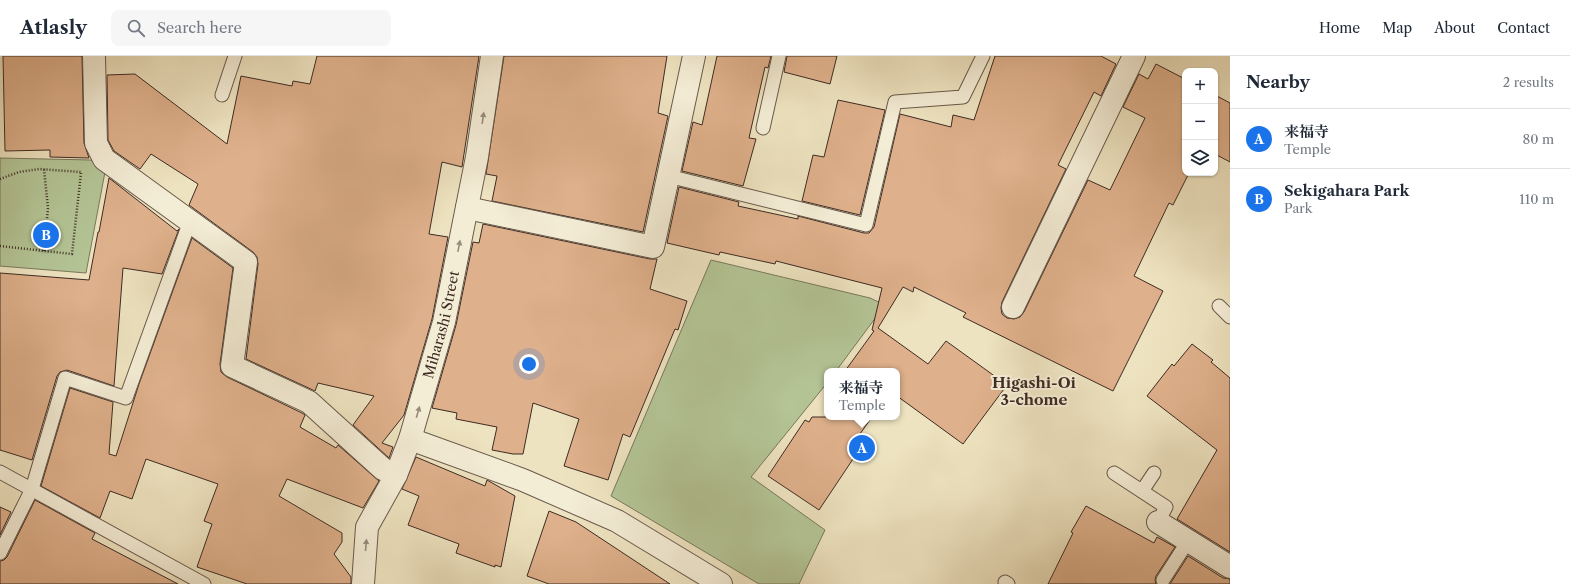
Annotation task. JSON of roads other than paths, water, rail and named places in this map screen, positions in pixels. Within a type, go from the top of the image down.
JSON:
[{"type":"street","points":[[94,56],[96,143],[104,159],[246,262],[232,366],[309,402],[383,469],[396,475]]},
{"type":"street","name":"Miharashi Street","points":[[362,584],[368,527],[396,475],[410,439],[444,322],[478,157],[492,56]]},
{"type":"street","points":[[467,208],[653,247],[694,56]]},
{"type":"street","points":[[1013,307],[1134,56]]},
{"type":"street","points":[[410,439],[522,480],[617,520],[720,584]]},
{"type":"street","points":[[1158,522],[1230,567]]},
{"type":"lane","points":[[222,95],[235,56]]},
{"type":"lane","points":[[763,128],[779,56]]},
{"type":"lane","points":[[668,176],[866,225],[895,102],[963,97],[983,56]]},
{"type":"lane","points":[[0,553],[32,489],[65,378],[126,398],[190,221]]},
{"type":"lane","points":[[1219,306],[1230,317]]},
{"type":"lane","points":[[0,472],[204,584]]},
{"type":"lane","points":[[1114,473],[1166,507],[1158,522]]},
{"type":"lane","points":[[1142,491],[1154,473]]},
{"type":"lane","points":[[1163,580],[1188,541]]},
{"type":"place","name":"Sekigahara Park","points":[[46,235]]},
{"type":"place","name":"来福寺","points":[[862,448]]},
{"type":"district","name":"Higashi-Oi 3-chome","points":[[1034,390]]}]
